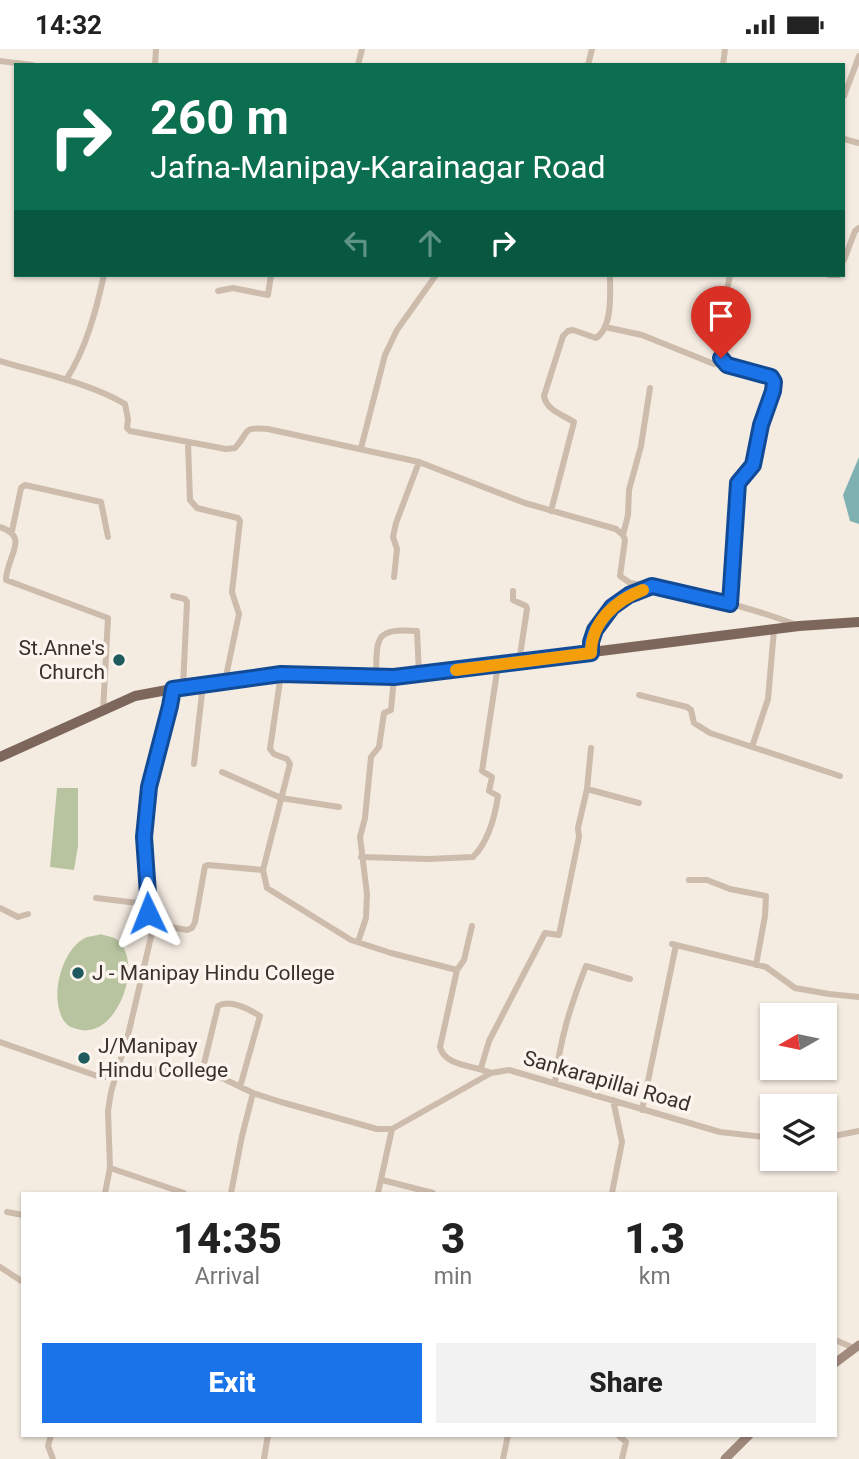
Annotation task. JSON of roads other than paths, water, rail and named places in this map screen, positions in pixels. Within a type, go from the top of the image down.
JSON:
[{"type":"main road","points":[[0,757],[135,697],[203,684],[281,674],[394,677],[799,626],[859,622]]},
{"type":"main road","points":[[837,1362],[857,1347]]},
{"type":"main road","points":[[725,1459],[747,1437]]},
{"type":"street","points":[[845,93],[859,56]]},
{"type":"street","points":[[845,257],[855,231],[859,228]]},
{"type":"street","points":[[66,380],[75,366],[97,308],[104,277]]},
{"type":"street","points":[[218,291],[233,288],[268,295],[271,277]]},
{"type":"street","points":[[361,448],[385,355],[397,331],[435,277]]},
{"type":"street","points":[[551,511],[574,422],[550,408],[545,403],[544,396],[568,331],[573,330],[596,338],[606,327],[610,277]]},
{"type":"street","points":[[727,365],[721,358],[736,312],[725,301],[730,277]]},
{"type":"street","points":[[606,327],[642,335],[714,364],[771,377],[774,382],[753,465],[738,483],[730,604]]},
{"type":"street","points":[[0,361],[66,380],[125,404],[127,428],[130,431],[226,449],[235,448],[245,431],[251,428],[268,429],[361,448],[419,462],[514,499],[616,529],[623,535]]},
{"type":"street","points":[[650,388],[641,446],[629,490],[620,576],[629,583],[759,611],[799,626]]},
{"type":"street","points":[[188,443],[190,500],[197,508],[238,518],[240,521],[232,592],[239,614],[225,681]]},
{"type":"street","points":[[394,577],[397,549],[393,537],[396,523],[419,462]]},
{"type":"street","points":[[12,531],[21,488],[25,485],[101,502],[108,537]]},
{"type":"street","points":[[0,527],[12,531],[15,535],[15,547],[6,572],[6,580],[108,618],[103,712]]},
{"type":"street","points":[[591,653],[595,630],[612,607],[629,595],[652,586]]},
{"type":"street","points":[[513,591],[513,600],[527,609],[519,662]]},
{"type":"street","points":[[143,905],[148,894],[144,837],[149,787],[170,706],[178,688],[187,602],[173,596]]},
{"type":"street","points":[[376,677],[380,639],[384,633],[393,629],[417,631],[419,674]]},
{"type":"street","points":[[752,747],[768,699],[774,630]]},
{"type":"street","points":[[361,857],[473,857],[480,850],[496,812],[498,796],[489,791],[492,778],[482,771],[498,665]]},
{"type":"street","points":[[281,674],[270,749],[274,754],[287,759],[290,764],[263,870],[267,888],[358,942],[457,970]]},
{"type":"street","points":[[358,942],[366,918],[367,894],[360,837],[365,818],[371,757],[379,747],[384,713],[391,710],[394,704],[394,677]]},
{"type":"street","points":[[194,764],[203,684]]},
{"type":"street","points":[[639,695],[687,707],[691,710],[694,723],[710,733],[840,776]]},
{"type":"street","points":[[481,1068],[489,1041],[545,933],[559,935],[587,789],[591,748]]},
{"type":"street","points":[[222,772],[281,798],[339,807]]},
{"type":"street","points":[[587,789],[639,803]]},
{"type":"street","points":[[154,924],[187,930],[192,928],[205,866],[263,870]]},
{"type":"street","points":[[689,880],[707,880],[730,889],[766,896],[756,965]]},
{"type":"street","points":[[96,898],[143,905]]},
{"type":"street","points":[[105,1192],[110,1168],[108,1111],[154,924],[143,905]]},
{"type":"street","points":[[0,908],[18,917],[28,914]]},
{"type":"street","points":[[472,926],[464,960],[457,970],[440,1047],[442,1055],[452,1062],[491,1073]]},
{"type":"street","points":[[642,1110],[674,944],[766,967],[795,988],[829,995],[859,997]]},
{"type":"street","points":[[555,1083],[566,1019],[586,966],[630,979]]},
{"type":"street","points":[[202,1072],[218,1006],[224,1003],[239,1007],[260,1016],[240,1087]]},
{"type":"street","points":[[0,1042],[100,1077],[167,1068],[202,1072],[253,1093],[377,1129],[392,1129],[378,1192]]},
{"type":"street","name":"Sankarapillai Road","points":[[392,1129],[491,1073],[509,1070],[720,1132],[760,1136]]},
{"type":"street","points":[[231,1192],[253,1093]]},
{"type":"street","points":[[612,1192],[622,1142],[613,1100]]},
{"type":"street","points":[[837,1135],[859,1131]]},
{"type":"street","points":[[110,1168],[181,1192]]},
{"type":"street","points":[[382,1180],[429,1192]]},
{"type":"street","points":[[7,1212],[21,1215]]},
{"type":"street","points":[[0,1267],[21,1282]]},
{"type":"street","points":[[837,1341],[857,1347]]},
{"type":"street","points":[[50,1437],[48,1446],[53,1459]]},
{"type":"street","points":[[264,1459],[268,1437]]},
{"type":"street","points":[[503,1459],[508,1437]]},
{"type":"street","points":[[620,1437],[626,1442],[622,1459]]},
{"type":"water","points":[[859,457],[859,524],[850,521],[843,495]]},
{"type":"place","name":"St.Anne's Church","points":[[119,660]]},
{"type":"place","name":"J - Manipay Hindu College","points":[[78,973]]},
{"type":"place","name":"J/Manipay Hindu College","points":[[84,1058]]}]
